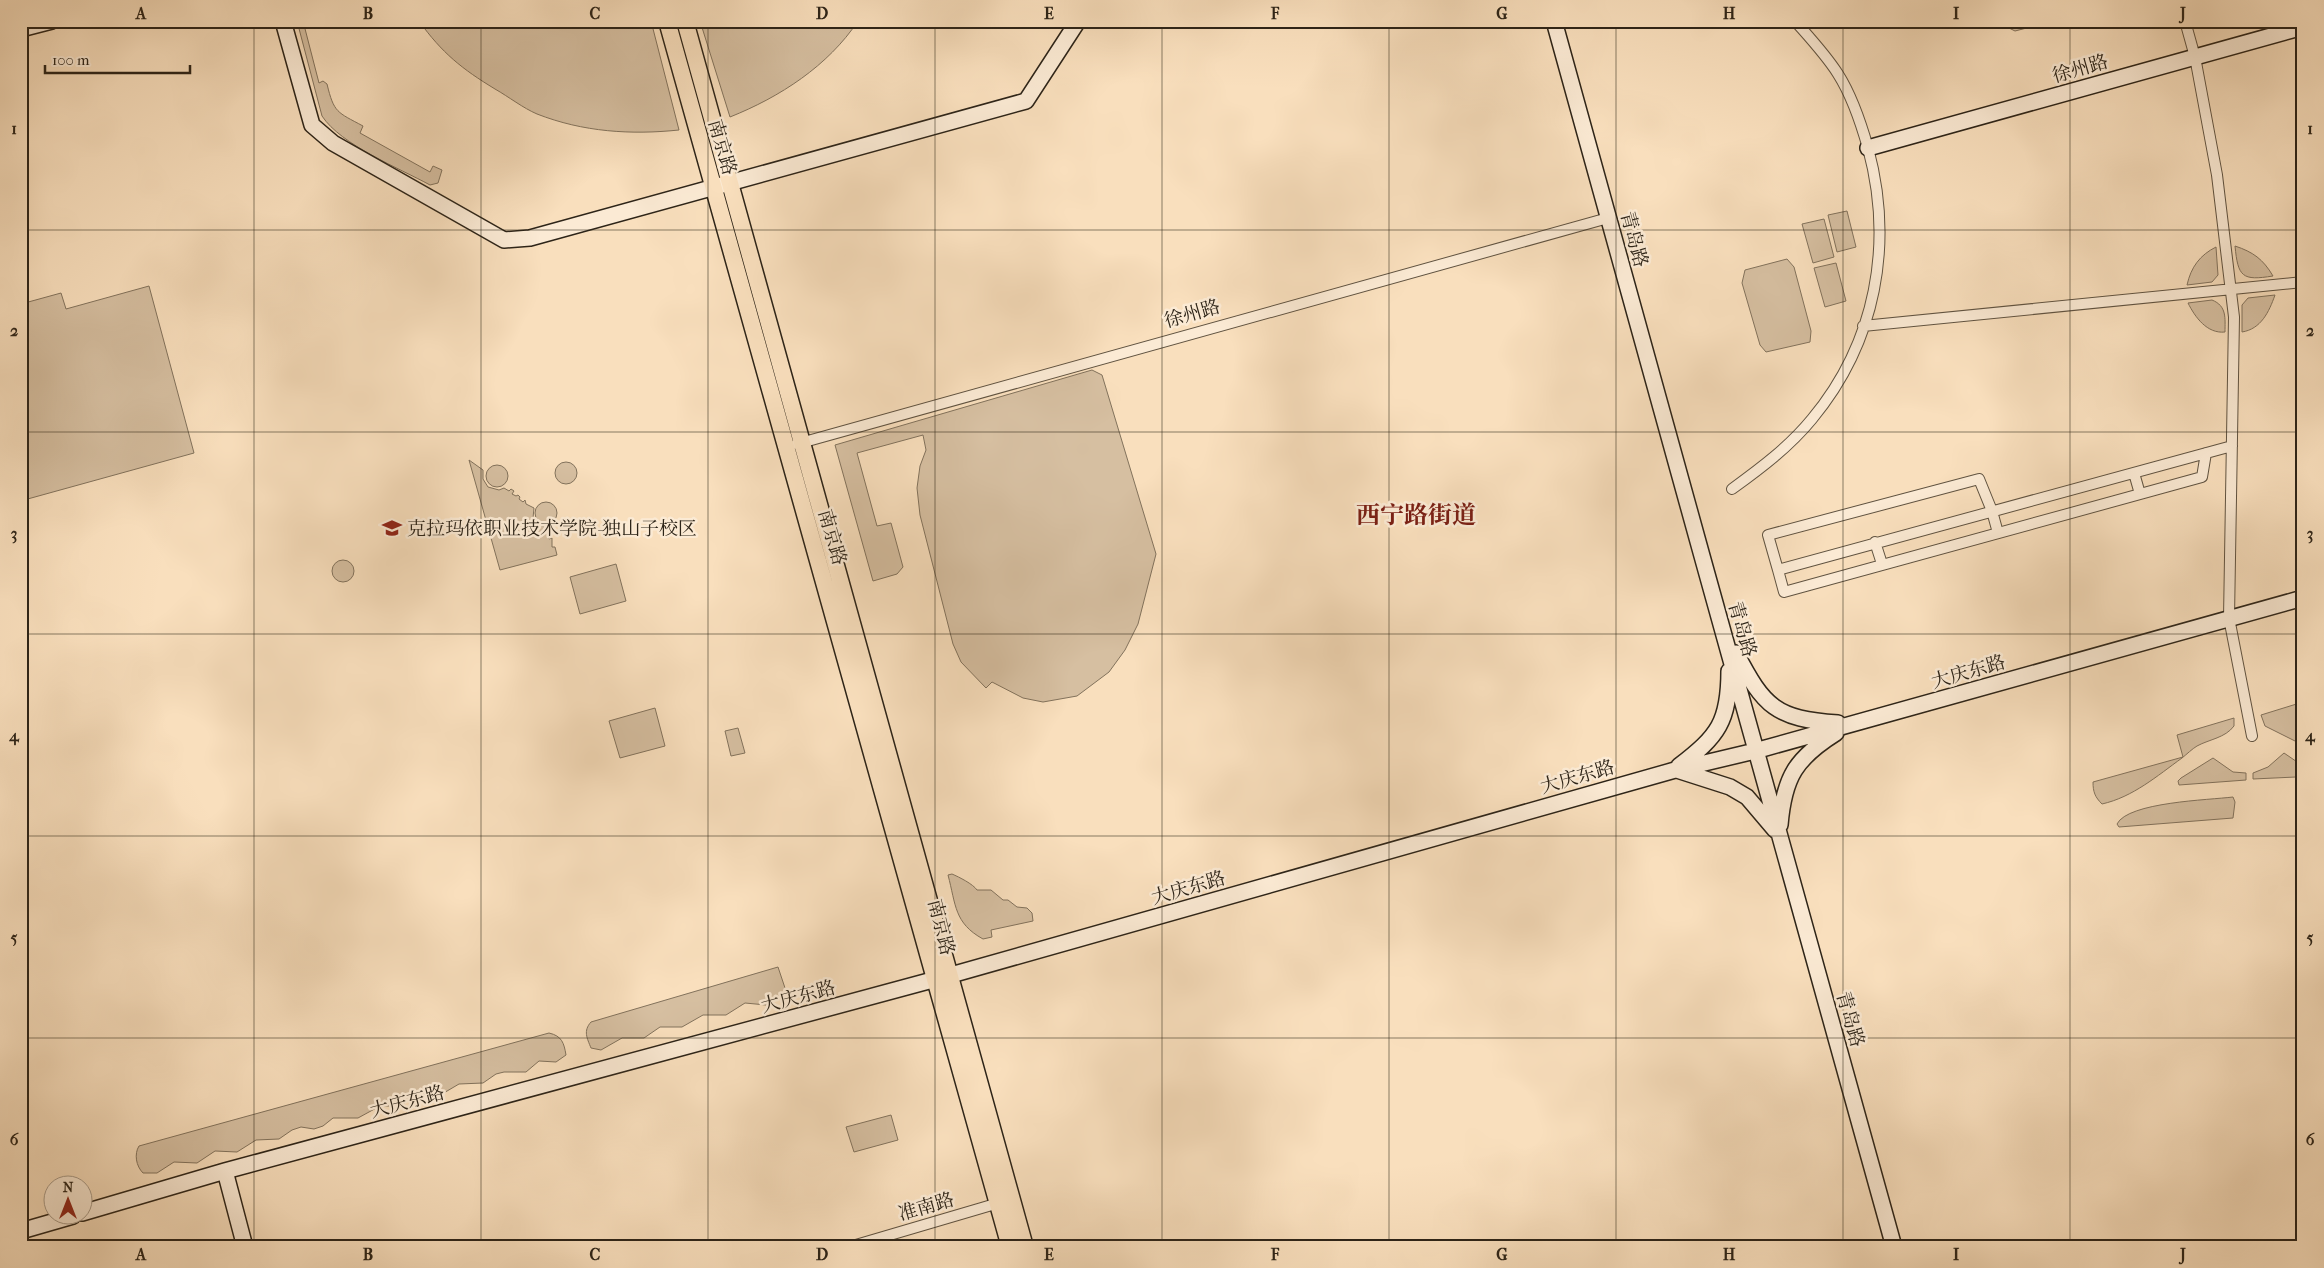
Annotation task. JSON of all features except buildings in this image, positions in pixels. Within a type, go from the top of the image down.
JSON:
[{"type":"main road","name":"南京路","points":[[667,21],[714,187],[794,445],[953,982],[1005,1201]]},
{"type":"main road","name":"南京路","points":[[685,21],[730,183],[794,445],[934,980],[959,1064],[1005,1201]]},
{"type":"main road","points":[[1005,1201],[1010,1247]]},
{"type":"main road","points":[[1005,1201],[1025,1247]]},
{"type":"street","points":[[21,29],[52,21]]},
{"type":"street","points":[[283,21],[312,125],[333,143],[504,240],[530,238],[1026,101],[1078,21]]},
{"type":"street","name":"青岛路","points":[[1554,21],[1672,453],[1724,630],[1894,1247]]},
{"type":"street","points":[[1732,489],[1779,454],[1812,419],[1838,382],[1863,326],[1872,299],[1880,253],[1880,211],[1875,174],[1853,104],[1839,75],[1795,21]]},
{"type":"street","points":[[2184,21],[2195,57],[2217,175],[2234,317],[2230,618],[2252,736]]},
{"type":"street","name":"徐州路","points":[[1868,148],[2303,26]]},
{"type":"street","name":"徐州路","points":[[794,445],[1608,218]]},
{"type":"street","points":[[1863,326],[2303,282]]},
{"type":"street","points":[[1778,570],[2232,446]]},
{"type":"street","points":[[1998,533],[1992,511],[1979,479],[1768,536],[1784,592],[2202,477],[2206,454]]},
{"type":"street","points":[[2134,473],[2140,494]]},
{"type":"street","points":[[1875,542],[1882,564]]},
{"type":"street","name":"大庆东路","points":[[92,1210],[225,1171],[934,980],[953,982],[1675,770],[1756,751],[2303,598]]},
{"type":"street","points":[[1724,630],[1758,693],[1772,708],[1791,717],[1851,724]]},
{"type":"street","points":[[1675,770],[1715,736],[1724,718],[1730,672],[1724,630]]},
{"type":"street","points":[[1779,834],[1781,809],[1790,779],[1797,765],[1812,748],[1851,724]]},
{"type":"street","points":[[1675,770],[1730,787],[1747,798],[1779,834]]},
{"type":"street","points":[[225,1171],[245,1247]]},
{"type":"street","name":"准南路","points":[[849,1247],[1005,1201]]},
{"type":"street","points":[[21,1231],[42,1225]]},
{"type":"shaded area","points":[[297,21],[303,21],[319,83],[323,81],[327,84],[332,101],[338,111],[363,126],[360,133],[430,172],[433,166],[442,170],[438,183],[430,185],[387,163],[356,146],[331,127],[322,116]]},
{"type":"shaded area","points":[[419,21],[651,21],[679,130],[607,131],[572,125],[537,114],[483,82],[463,67],[444,51]]},
{"type":"shaded area","points":[[700,21],[858,21],[832,52],[802,78],[767,100],[730,117]]},
{"type":"shaded area","points":[[2054,21],[2015,31],[2009,28],[2007,22]]},
{"type":"shaded area","points":[[1847,211],[1856,247],[1837,252],[1828,215]]},
{"type":"shaded area","points":[[1824,219],[1834,257],[1813,263],[1802,224]]},
{"type":"shaded area","points":[[2235,246],[2257,257],[2273,276],[2254,278],[2244,274],[2238,264]]},
{"type":"shaded area","points":[[2216,247],[2218,275],[2212,282],[2187,285],[2197,262]]},
{"type":"shaded area","points":[[1787,259],[1794,267],[1811,331],[1810,342],[1766,352],[1760,345],[1742,283],[1745,270]]},
{"type":"shaded area","points":[[1836,263],[1846,301],[1825,307],[1814,268]]},
{"type":"shaded area","points":[[149,286],[194,453],[24,500],[21,490],[21,304],[61,293],[66,309]]},
{"type":"shaded area","points":[[2275,295],[2263,319],[2254,327],[2242,332],[2242,305],[2248,298]]},
{"type":"shaded area","points":[[2212,300],[2223,309],[2225,332],[2219,332],[2207,327],[2194,314],[2188,303]]},
{"type":"shaded area","points":[[1092,370],[1102,375],[1156,554],[1138,624],[1125,650],[1109,672],[1077,696],[1043,702],[1023,698],[992,682],[986,688],[961,662],[953,644],[920,515],[917,488],[920,466],[926,450],[923,435],[857,453],[877,526],[891,523],[903,567],[897,574],[873,581],[835,445]]},
{"type":"shaded area","points":[[469,460],[483,470],[483,479],[488,487],[499,490],[504,488],[509,491],[511,489],[514,491],[512,494],[518,495],[519,499],[523,502],[525,500],[526,504],[534,508],[533,518],[538,525],[548,528],[549,539],[552,538],[552,547],[555,547],[557,555],[500,570]]},
{"type":"shaded area","points":[[566,462],[574,465],[577,473],[574,481],[566,484],[558,481],[555,473],[558,465]]},
{"type":"shaded area","points":[[497,465],[505,468],[508,476],[505,484],[497,487],[489,484],[486,476],[489,468]]},
{"type":"shaded area","points":[[546,502],[554,505],[557,513],[554,521],[546,524],[538,521],[535,513],[538,505]]},
{"type":"shaded area","points":[[343,560],[351,563],[354,571],[351,579],[343,582],[335,579],[332,571],[335,563]]},
{"type":"shaded area","points":[[616,564],[626,601],[580,614],[570,577]]},
{"type":"shaded area","points":[[2303,702],[2303,745],[2265,726],[2261,715]]},
{"type":"shaded area","points":[[655,708],[665,746],[620,758],[609,721]]},
{"type":"shaded area","points":[[2234,718],[2234,726],[2226,733],[2197,746],[2182,758],[2154,779],[2134,791],[2102,804],[2096,797],[2093,782],[2183,757],[2177,735]]},
{"type":"shaded area","points":[[738,728],[745,753],[731,756],[725,731]]},
{"type":"shaded area","points":[[2284,753],[2303,766],[2303,774],[2296,777],[2253,779],[2253,773],[2268,767]]},
{"type":"shaded area","points":[[2213,758],[2233,772],[2246,773],[2246,780],[2179,785],[2178,781],[2181,778]]},
{"type":"shaded area","points":[[2233,797],[2235,802],[2233,818],[2119,827],[2117,824],[2124,817],[2136,811],[2152,807],[2170,803]]},
{"type":"shaded area","points":[[952,874],[969,883],[977,890],[991,890],[1003,900],[1008,900],[1017,907],[1027,908],[1032,913],[1033,921],[991,930],[992,937],[983,939],[973,933],[961,920],[948,875]]},
{"type":"shaded area","points":[[778,967],[786,991],[766,1005],[745,1003],[726,1015],[703,1015],[682,1027],[660,1027],[644,1038],[622,1038],[601,1050],[591,1048],[586,1032],[591,1022]]},
{"type":"shaded area","points":[[549,1033],[557,1036],[562,1041],[566,1055],[556,1062],[539,1061],[526,1072],[496,1074],[483,1083],[459,1084],[442,1094],[416,1094],[401,1106],[380,1106],[358,1118],[333,1118],[323,1126],[314,1129],[301,1127],[292,1130],[279,1139],[256,1140],[237,1152],[215,1151],[197,1163],[174,1162],[157,1173],[143,1173],[137,1163],[136,1156],[139,1146]]},
{"type":"shaded area","points":[[891,1115],[898,1140],[854,1152],[846,1127]]},
{"type":"place","name":"克拉玛依职业技术学院-独山子校区","points":[[392,528]]},
{"type":"district","name":"西宁路街道","points":[[1416,515]]}]
